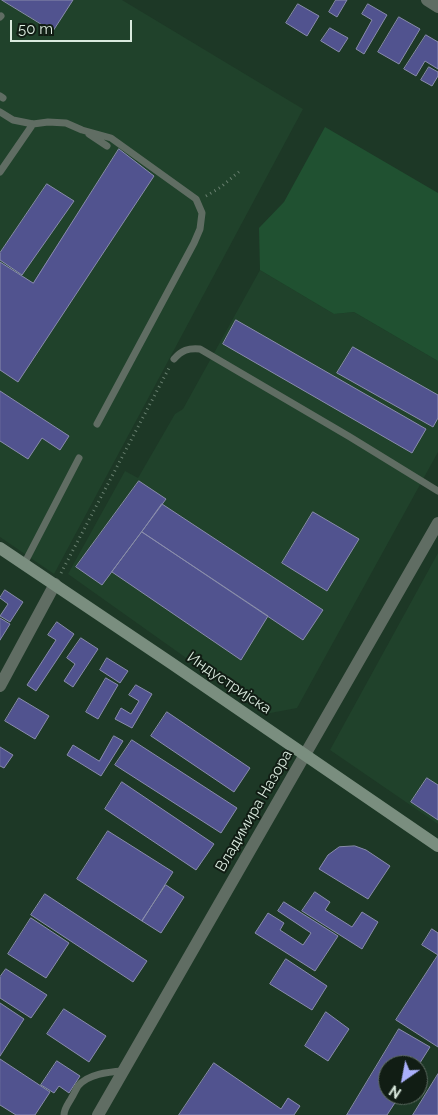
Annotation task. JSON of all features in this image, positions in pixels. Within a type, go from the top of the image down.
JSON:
[{"type":"main road","name":"Индустријска","points":[[0,548],[438,846]]},
{"type":"street","points":[[427,0],[438,7]]},
{"type":"street","name":"Владимира Назора","points":[[98,1115],[438,523]]},
{"type":"street","points":[[0,686],[54,584]]},
{"type":"lane","points":[[0,112],[13,120],[33,124],[48,122],[66,123],[82,130],[111,138],[196,199],[202,213],[200,229],[194,243],[97,424]]},
{"type":"lane","points":[[0,172],[33,124]]},
{"type":"lane","points":[[82,130],[107,146]]},
{"type":"lane","points":[[174,359],[182,351],[192,348],[200,349],[438,491]]},
{"type":"lane","points":[[24,564],[79,458]]},
{"type":"lane","points":[[64,1115],[64,1110],[79,1085],[89,1078],[100,1074],[111,1071],[123,1071]]},
{"type":"path","points":[[196,199],[222,187],[241,170]]},
{"type":"path","points":[[54,584],[174,359]]},
{"type":"shaded area","points":[[0,0],[122,0],[303,109],[54,574],[0,537]]},
{"type":"shaded area","points":[[325,127],[438,193],[438,361],[354,312],[334,314],[260,270],[259,228],[284,202]]},
{"type":"shaded area","points":[[260,270],[334,314],[354,312],[438,361],[438,452],[297,708],[265,714],[68,574],[125,471],[138,478],[175,414],[183,409]]},
{"type":"shaded area","points":[[438,553],[438,824],[330,750]]},
{"type":"building","points":[[2,0],[73,0],[53,31]]},
{"type":"building","points":[[336,0],[347,0],[337,17],[329,12]]},
{"type":"building","points":[[298,4],[319,16],[307,36],[286,23]]},
{"type":"building","points":[[368,4],[387,15],[364,54],[356,49],[372,20],[362,14]]},
{"type":"building","points":[[399,17],[420,29],[399,64],[378,52]]},
{"type":"building","points":[[330,28],[348,38],[339,52],[321,41]]},
{"type":"building","points":[[426,35],[438,42],[438,69],[425,61],[416,76],[404,69]]},
{"type":"building","points":[[429,67],[438,72],[438,76],[432,86],[421,80]]},
{"type":"building","points":[[119,149],[154,176],[18,382],[0,370],[0,262],[33,283]]},
{"type":"building","points":[[47,184],[74,201],[22,275],[0,260],[0,253]]},
{"type":"building","points":[[236,320],[426,429],[412,453],[223,344]]},
{"type":"building","points":[[353,347],[438,395],[438,418],[433,427],[337,373]]},
{"type":"building","points":[[0,391],[69,436],[60,450],[42,438],[28,459],[0,441]]},
{"type":"building","points":[[139,481],[166,499],[102,585],[76,567]]},
{"type":"building","points":[[162,504],[323,610],[303,640],[142,532]]},
{"type":"building","points":[[313,512],[359,539],[327,591],[282,563]]},
{"type":"building","points":[[142,532],[268,616],[241,660],[112,572]]},
{"type":"building","points":[[5,590],[23,602],[10,622],[0,616],[8,604],[0,598]]},
{"type":"building","points":[[0,618],[10,624],[0,640]]},
{"type":"building","points":[[57,622],[74,634],[36,691],[27,685],[56,640],[48,635]]},
{"type":"building","points":[[81,638],[98,649],[73,687],[64,681],[75,664],[67,658]]},
{"type":"building","points":[[107,658],[128,671],[120,683],[100,670]]},
{"type":"building","points":[[106,678],[118,685],[98,719],[86,712]]},
{"type":"building","points":[[136,685],[152,694],[132,728],[115,719],[121,708],[131,714],[139,701],[129,695]]},
{"type":"building","points":[[19,698],[49,716],[35,739],[5,721]]},
{"type":"building","points":[[167,712],[250,768],[234,792],[151,736]]},
{"type":"building","points":[[114,736],[123,741],[101,776],[67,755],[73,745],[99,761]]},
{"type":"building","points":[[132,740],[237,808],[221,833],[115,765]]},
{"type":"building","points":[[0,747],[13,755],[4,768],[0,766]]},
{"type":"building","points":[[427,778],[438,785],[438,820],[411,802]]},
{"type":"building","points":[[122,782],[214,844],[196,870],[105,809]]},
{"type":"building","points":[[108,831],[173,872],[142,921],[77,879]]},
{"type":"building","points":[[355,846],[366,850],[390,866],[368,899],[319,869],[328,855],[339,847]]},
{"type":"building","points":[[166,885],[184,897],[161,933],[142,921]]},
{"type":"building","points":[[315,892],[330,902],[325,910],[352,927],[362,912],[378,922],[362,949],[302,911]]},
{"type":"building","points":[[45,894],[147,961],[133,982],[31,915]]},
{"type":"building","points":[[284,902],[338,936],[315,971],[255,933],[268,913],[284,923],[280,930],[303,945],[311,933],[278,911]]},
{"type":"building","points":[[31,918],[69,943],[46,978],[8,954]]},
{"type":"building","points":[[432,929],[438,933],[438,955],[422,945]]},
{"type":"building","points":[[438,955],[438,1047],[396,1020]]},
{"type":"building","points":[[286,959],[327,986],[312,1010],[270,984]]},
{"type":"building","points":[[6,969],[47,995],[31,1018],[0,998],[0,977]]},
{"type":"building","points":[[0,1003],[24,1019],[0,1056]]},
{"type":"building","points":[[64,1009],[106,1036],[89,1062],[47,1034]]},
{"type":"building","points":[[326,1012],[349,1029],[328,1061],[305,1046]]},
{"type":"building","points":[[399,1029],[430,1047],[425,1055],[383,1055]]},
{"type":"building","points":[[0,1059],[50,1092],[35,1115],[16,1115],[0,1105]]},
{"type":"building","points":[[57,1061],[80,1076],[69,1093],[59,1086],[54,1093],[41,1085]]},
{"type":"building","points":[[214,1063],[281,1109],[288,1098],[300,1106],[294,1115],[179,1115]]},
{"type":"building","points":[[378,1064],[378,1105],[394,1105],[387,1115],[347,1115]]},
{"type":"building","points":[[438,1074],[438,1115],[413,1115],[419,1105],[428,1105],[428,1090]]}]
